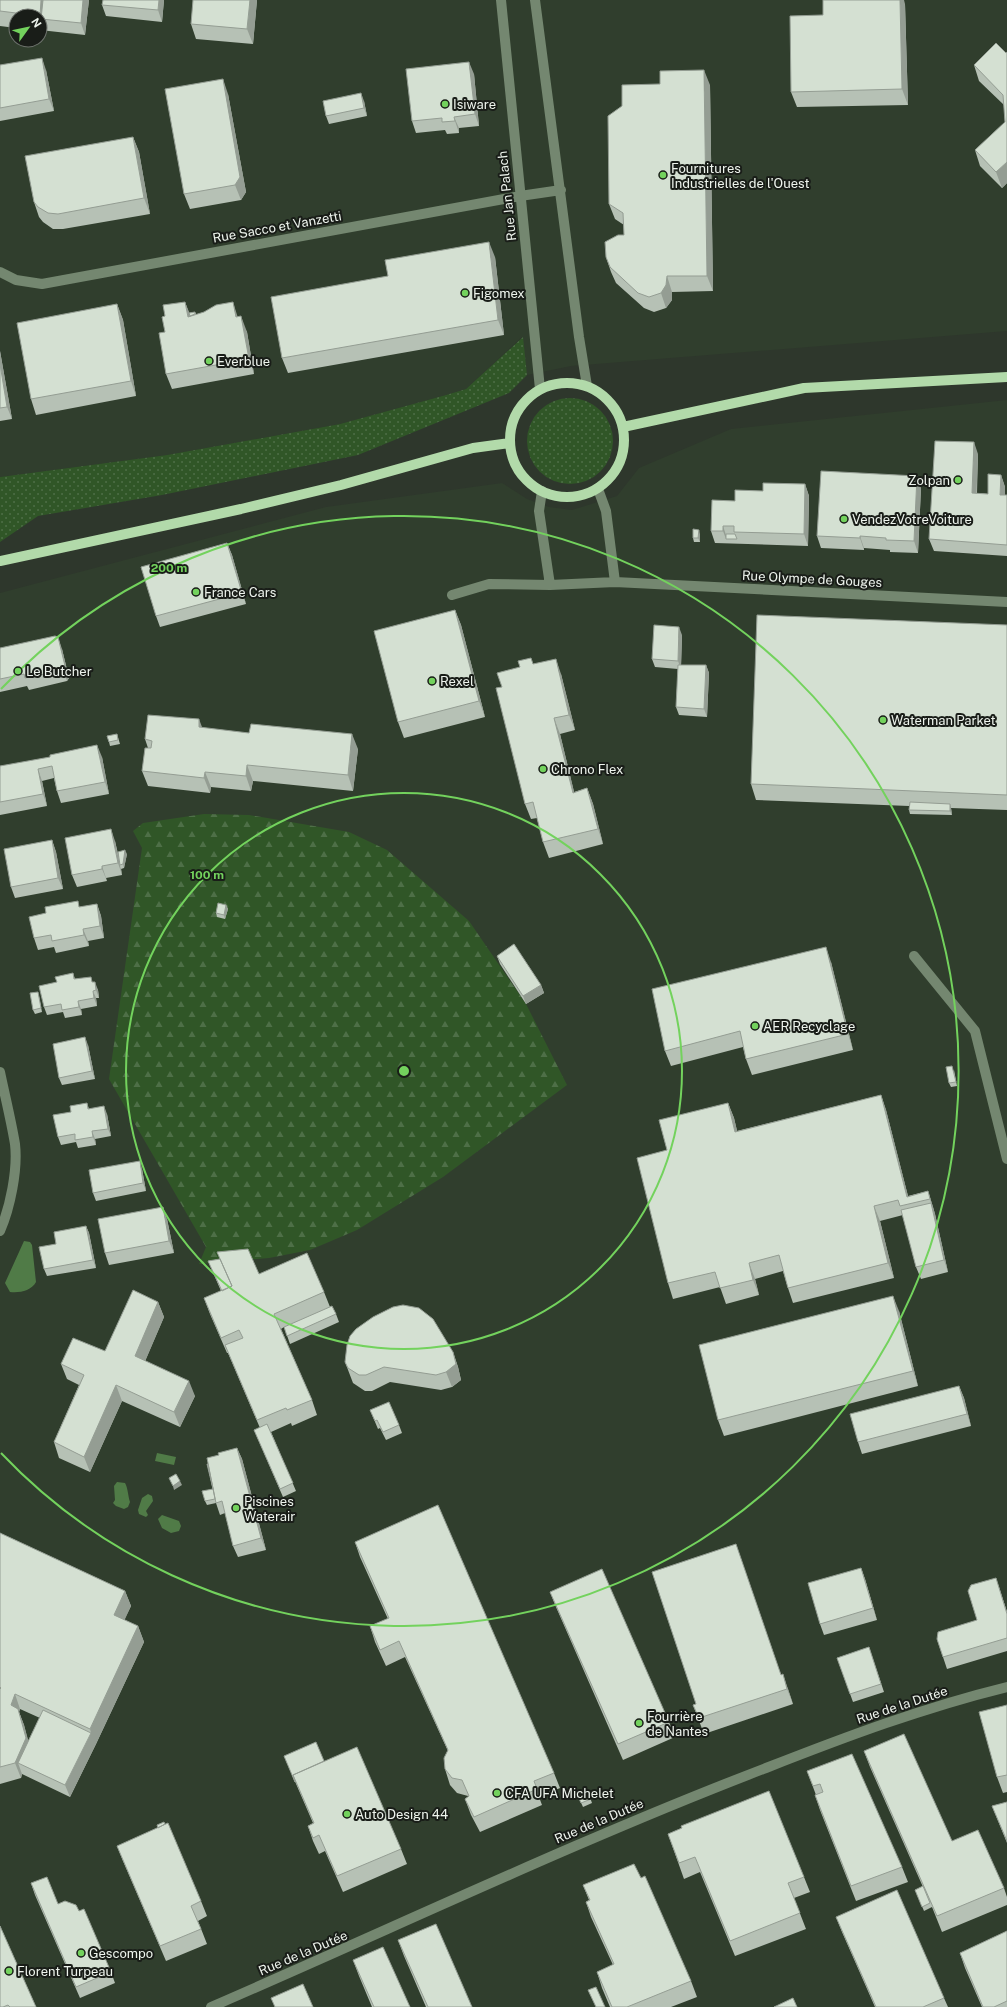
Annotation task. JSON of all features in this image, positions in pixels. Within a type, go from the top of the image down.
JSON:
[{"type":"main road","points":[[623,426],[804,388],[1007,377]]},
{"type":"main road","points":[[563,382],[587,386],[606,398],[619,416],[623,426],[624,450],[620,462],[615,472],[598,489],[585,495],[570,497],[555,496],[542,492],[529,483],[519,472],[512,458],[510,443],[511,425],[519,408],[532,394],[540,389],[563,382]]},
{"type":"main road","points":[[0,561],[241,509],[340,485],[473,448],[510,443]]},
{"type":"street","name":"Rue Jan Palach","points":[[501,0],[540,389]]},
{"type":"street","points":[[535,0],[579,337],[587,386]]},
{"type":"street","name":"Rue Sacco et Vanzetti","points":[[0,272],[16,280],[42,284],[520,196],[560,190]]},
{"type":"street","points":[[598,489],[606,511],[615,582]]},
{"type":"street","points":[[542,492],[539,511],[550,585]]},
{"type":"street","name":"Rue Olympe de Gouges","points":[[452,595],[488,584],[550,585],[615,582],[1007,602]]},
{"type":"street","points":[[914,956],[975,1031],[1007,1159]]},
{"type":"street","points":[[0,1072],[15,1145],[13,1180],[6,1218],[0,1231]]},
{"type":"street","name":"Rue de la Dutée","points":[[211,2007],[350,1947],[578,1843],[712,1788],[841,1739],[976,1694],[1007,1686]]},
{"type":"shaded area","points":[[0,0],[1007,0],[1007,331],[571,366],[527,375],[522,337],[466,389],[340,424],[167,455],[0,477]]},
{"type":"shaded area","points":[[1007,400],[1007,2007],[0,2007],[0,593],[326,507],[502,483],[527,499],[549,507],[572,510],[617,496],[639,468],[731,429]]},
{"type":"shaded area","points":[[24,1241],[30,1242],[32,1245],[36,1282],[31,1288],[25,1291],[10,1292],[5,1283]]},
{"type":"shaded area","points":[[157,1453],[176,1457],[174,1465],[155,1461]]},
{"type":"shaded area","points":[[117,1482],[125,1483],[127,1487],[130,1502],[128,1507],[124,1509],[113,1503],[115,1500],[114,1486]]},
{"type":"shaded area","points":[[148,1494],[152,1496],[153,1501],[146,1511],[148,1515],[146,1517],[139,1514],[138,1510],[142,1498]]},
{"type":"shaded area","points":[[162,1515],[179,1521],[181,1526],[179,1531],[171,1533],[162,1528],[158,1519]]},
{"type":"green space","points":[[523,337],[527,375],[509,393],[358,455],[162,495],[38,516],[0,542],[0,477],[167,455],[340,424],[466,389]]},
{"type":"green space","points":[[570,398],[586,402],[600,411],[609,425],[613,441],[609,457],[600,471],[586,480],[570,484],[554,480],[540,471],[531,457],[527,441],[531,425],[540,411],[554,402]]},
{"type":"green space","points":[[204,814],[249,815],[349,832],[387,850],[469,921],[526,1004],[567,1085],[443,1177],[357,1230],[310,1250],[269,1258],[199,1264],[206,1247],[109,1079],[142,848],[133,831],[143,823]]},
{"type":"building","points":[[0,0],[41,0],[40,8],[8,8],[8,12],[0,11]]},
{"type":"building","points":[[43,0],[83,0],[81,23],[48,20],[48,8],[42,8]]},
{"type":"building","points":[[103,0],[159,0],[158,10],[102,5]]},
{"type":"building","points":[[193,0],[250,0],[247,29],[191,24]]},
{"type":"building","points":[[823,0],[900,0],[902,89],[791,92],[790,16],[823,15]]},
{"type":"building","points":[[996,43],[1006,53],[1007,52],[1007,162],[996,172],[975,150],[1005,122],[1003,95],[974,65]]},
{"type":"building","points":[[42,58],[49,99],[0,108],[0,65]]},
{"type":"building","name":"Isiware","points":[[469,62],[475,114],[454,117],[455,121],[442,122],[442,118],[412,121],[406,69]]},
{"type":"building","name":"Fournitures Industrielles de l'Ouest","points":[[704,70],[707,276],[667,276],[666,285],[661,293],[649,297],[638,293],[610,267],[606,257],[605,242],[618,235],[624,235],[623,213],[609,204],[608,116],[622,106],[622,85],[660,84],[660,71]]},
{"type":"building","points":[[223,79],[240,177],[235,185],[184,194],[165,89]]},
{"type":"building","points":[[361,93],[364,108],[326,116],[323,101]]},
{"type":"building","points":[[133,137],[144,198],[58,214],[48,213],[38,207],[34,202],[25,156]]},
{"type":"building","points":[[489,242],[498,320],[282,358],[271,297],[388,276],[385,260]]},
{"type":"building","name":"Everblue","points":[[185,302],[188,317],[204,312],[216,305],[233,302],[236,317],[241,316],[249,359],[166,374],[159,333],[165,332],[162,317],[165,316],[163,305]]},
{"type":"building","points":[[117,304],[131,381],[31,399],[17,323]]},
{"type":"building","points":[[195,312],[195,314],[190,316],[189,313]]},
{"type":"building","points":[[0,364],[7,407],[0,408]]},
{"type":"building","points":[[935,441],[974,442],[972,493],[988,494],[988,474],[1001,475],[1000,495],[1007,495],[1007,545],[929,539]]},
{"type":"building","points":[[821,471],[917,476],[914,541],[886,540],[886,538],[860,536],[860,538],[817,536]]},
{"type":"building","points":[[763,483],[805,484],[804,534],[734,532],[734,526],[723,526],[723,531],[711,531],[712,500],[735,501],[735,490],[763,491]]},
{"type":"building","points":[[693,529],[699,530],[698,538],[693,538]]},
{"type":"building","points":[[726,534],[735,534],[737,539],[726,539]]},
{"type":"building","name":"France Cars","points":[[227,543],[242,593],[156,616],[141,567]]},
{"type":"building","name":"Rexel","points":[[455,610],[479,701],[398,722],[374,631]]},
{"type":"building","name":"Waterman Parket","points":[[757,615],[1007,625],[1007,795],[751,784]]},
{"type":"building","points":[[654,625],[679,627],[678,661],[652,659]]},
{"type":"building","points":[[55,636],[58,637],[65,666],[63,670],[25,678],[24,674],[0,679],[0,648]]},
{"type":"building","name":"Chrono Flex","points":[[531,658],[533,664],[556,659],[569,715],[554,718],[573,793],[587,788],[598,829],[543,842],[533,802],[525,804],[496,688],[502,687],[497,673],[520,667],[518,661]]},
{"type":"building","points":[[678,665],[706,665],[704,709],[676,707]]},
{"type":"building","points":[[148,715],[199,719],[199,727],[249,733],[251,724],[352,734],[348,775],[247,765],[246,776],[205,772],[204,778],[142,771],[145,748],[151,748],[152,741],[145,739]]},
{"type":"building","points":[[117,734],[118,740],[109,742],[107,736]]},
{"type":"building","points":[[97,745],[105,782],[57,791],[52,766],[38,769],[43,794],[0,802],[0,766],[50,757],[50,755]]},
{"type":"building","points":[[910,802],[950,804],[950,811],[909,810]]},
{"type":"building","points":[[111,829],[118,863],[102,866],[102,869],[72,875],[65,838]]},
{"type":"building","points":[[52,840],[58,878],[11,887],[4,849]]},
{"type":"building","points":[[125,850],[123,864],[120,865],[118,852]]},
{"type":"building","points":[[78,901],[79,907],[97,904],[100,926],[83,929],[84,935],[52,941],[51,935],[34,938],[29,917],[46,913],[45,907]]},
{"type":"building","points":[[218,903],[226,905],[224,915],[216,913]]},
{"type":"building","points":[[514,944],[541,985],[523,996],[497,956]]},
{"type":"building","name":"AER Recyclage","points":[[826,947],[848,1034],[746,1059],[740,1031],[665,1051],[652,989]]},
{"type":"building","points":[[73,973],[74,979],[91,977],[92,982],[95,982],[96,990],[93,991],[94,998],[78,1001],[79,1007],[62,1010],[61,1004],[44,1007],[39,986],[57,982],[55,977]]},
{"type":"building","points":[[38,992],[41,1008],[33,1010],[30,993]]},
{"type":"building","points":[[85,1037],[92,1071],[59,1078],[53,1044]]},
{"type":"building","points":[[952,1066],[956,1082],[949,1083],[946,1067]]},
{"type":"building","points":[[881,1095],[907,1197],[928,1191],[930,1199],[900,1206],[898,1200],[874,1206],[888,1263],[788,1288],[779,1255],[749,1263],[753,1280],[720,1288],[715,1272],[668,1283],[637,1158],[667,1150],[659,1120],[728,1103],[735,1132]]},
{"type":"building","points":[[87,1103],[88,1109],[104,1106],[108,1129],[92,1131],[93,1137],[75,1140],[75,1134],[58,1137],[53,1115],[71,1112],[70,1106]]},
{"type":"building","points":[[140,1161],[143,1183],[93,1193],[89,1170]]},
{"type":"building","points":[[931,1203],[944,1260],[916,1267],[901,1210]]},
{"type":"building","points":[[163,1207],[169,1241],[105,1253],[98,1219]]},
{"type":"building","points":[[86,1226],[93,1260],[44,1269],[39,1247],[56,1244],[54,1232]]},
{"type":"building","points":[[248,1249],[259,1274],[307,1253],[324,1292],[274,1314],[312,1400],[287,1410],[286,1408],[257,1420],[225,1345],[243,1338],[239,1330],[221,1338],[204,1298],[232,1286],[217,1252]]},
{"type":"building","points":[[220,1259],[232,1286],[222,1291],[208,1261]]},
{"type":"building","points":[[133,1290],[158,1302],[135,1356],[189,1381],[174,1412],[116,1385],[84,1457],[54,1442],[84,1375],[61,1364],[73,1338],[105,1351]]},
{"type":"building","points":[[893,1296],[913,1371],[718,1420],[699,1345]]},
{"type":"building","points":[[403,1305],[419,1308],[433,1319],[453,1352],[456,1364],[446,1372],[436,1375],[384,1367],[366,1375],[359,1375],[348,1368],[345,1362],[347,1345],[350,1336],[356,1329],[373,1317],[393,1307]]},
{"type":"building","points":[[332,1306],[336,1314],[287,1336],[284,1327]]},
{"type":"building","points":[[959,1386],[967,1414],[858,1442],[850,1414]]},
{"type":"building","points":[[389,1402],[399,1425],[383,1432],[377,1420],[375,1421],[370,1410]]},
{"type":"building","points":[[267,1424],[293,1483],[280,1489],[254,1430]]},
{"type":"building","name":"Piscines Waterair","points":[[237,1448],[261,1538],[233,1546],[222,1501],[216,1503],[207,1458],[219,1455],[218,1453]]},
{"type":"building","points":[[207,1464],[208,1464],[213,1489]]},
{"type":"building","points":[[176,1474],[180,1481],[173,1486],[169,1478]]},
{"type":"building","points":[[213,1489],[215,1499],[205,1501],[202,1491]]},
{"type":"building","points":[[438,1505],[554,1773],[534,1781],[537,1789],[474,1817],[465,1799],[469,1796],[462,1780],[452,1778],[445,1769],[444,1758],[448,1750],[399,1641],[380,1650],[370,1626],[389,1618],[355,1542]]},
{"type":"building","points":[[0,1533],[125,1591],[114,1615],[138,1626],[90,1729],[15,1694],[11,1705],[18,1709],[26,1738],[15,1763],[0,1767],[1,1688]]},
{"type":"building","points":[[736,1544],[781,1675],[783,1674],[787,1689],[699,1718],[693,1705],[696,1704],[652,1572]]},
{"type":"building","points":[[861,1568],[873,1608],[820,1624],[808,1583]]},
{"type":"building","points":[[602,1569],[669,1722],[618,1744],[550,1592]]},
{"type":"building","points":[[996,1578],[1007,1614],[1007,1638],[943,1657],[937,1639],[938,1632],[977,1620],[968,1591],[971,1585]]},
{"type":"building","points":[[869,1647],[881,1684],[850,1694],[837,1658]]},
{"type":"building","points":[[1007,1705],[1007,1775],[997,1777],[979,1712]]},
{"type":"building","points":[[43,1710],[91,1733],[65,1785],[18,1763]]},
{"type":"building","points":[[904,1734],[952,1841],[978,1830],[1004,1888],[937,1916],[864,1751]]},
{"type":"building","points":[[316,1742],[324,1761],[293,1775],[295,1782],[284,1756]]},
{"type":"building","name":"Auto Design 44","points":[[357,1747],[401,1849],[337,1876],[319,1835],[313,1838],[308,1826],[314,1823],[293,1775]]},
{"type":"building","points":[[852,1754],[902,1867],[851,1886],[815,1795],[823,1792],[820,1784],[813,1786],[807,1771]]},
{"type":"building","points":[[587,1789],[591,1799],[581,1803],[577,1794]]},
{"type":"building","points":[[769,1791],[804,1877],[788,1883],[800,1913],[730,1941],[695,1857],[679,1863],[668,1834],[682,1828],[681,1826]]},
{"type":"building","points":[[1007,1802],[1007,1841],[992,1806]]},
{"type":"building","points":[[164,1822],[165,1824],[158,1828],[157,1825]]},
{"type":"building","points":[[168,1823],[201,1901],[191,1906],[201,1929],[160,1946],[117,1846]]},
{"type":"building","points":[[634,1864],[641,1878],[645,1876],[691,1981],[627,2007],[612,2007],[597,1972],[614,1964],[586,1902],[590,1900],[583,1885]]},
{"type":"building","name":"Gescompo","points":[[47,1877],[58,1904],[65,1901],[76,1905],[79,1911],[84,1909],[111,1972],[76,1987],[31,1883]]},
{"type":"building","points":[[923,1886],[930,1903],[922,1907],[915,1890]]},
{"type":"building","points":[[897,1890],[944,1998],[923,2007],[876,2007],[836,1917]]},
{"type":"building","points":[[436,1924],[472,2007],[428,2007],[398,1940]]},
{"type":"building","name":"Florent Turpeau","points":[[0,1926],[36,2007],[10,2007],[8,2005],[0,2007]]},
{"type":"building","points":[[1007,1931],[1007,2001],[994,2007],[983,2007],[960,1953]]},
{"type":"building","points":[[383,1947],[410,2007],[374,2007],[353,1960]]},
{"type":"building","points":[[303,1984],[313,2007],[275,2007],[271,1998]]},
{"type":"building","points":[[596,1987],[605,2007],[596,2007],[588,1990]]},
{"type":"building","points":[[793,1998],[797,2007],[774,2007]]},
{"type":"place","name":"Isiware","points":[[445,104]]},
{"type":"place","name":"Fournitures Industrielles de l'Ouest","points":[[663,175]]},
{"type":"place","name":"Figomex","points":[[465,293]]},
{"type":"place","name":"Everblue","points":[[209,361]]},
{"type":"place","name":"Zolpan","points":[[958,480]]},
{"type":"place","name":"VendezVotreVoiture","points":[[844,519]]},
{"type":"place","name":"France Cars","points":[[196,592]]},
{"type":"place","name":"Le Butcher","points":[[18,671]]},
{"type":"place","name":"Rexel","points":[[432,681]]},
{"type":"place","name":"Waterman Parket","points":[[883,720]]},
{"type":"place","name":"Chrono Flex","points":[[543,769]]},
{"type":"place","name":"AER Recyclage","points":[[755,1026]]},
{"type":"place","name":"Piscines Waterair","points":[[236,1508]]},
{"type":"place","name":"Fourrière de Nantes","points":[[639,1723]]},
{"type":"place","name":"CFA UFA Michelet","points":[[497,1793]]},
{"type":"place","name":"Auto Design 44","points":[[347,1814]]},
{"type":"place","name":"Gescompo","points":[[81,1953]]},
{"type":"place","name":"Florent Turpeau","points":[[9,1971]]}]
